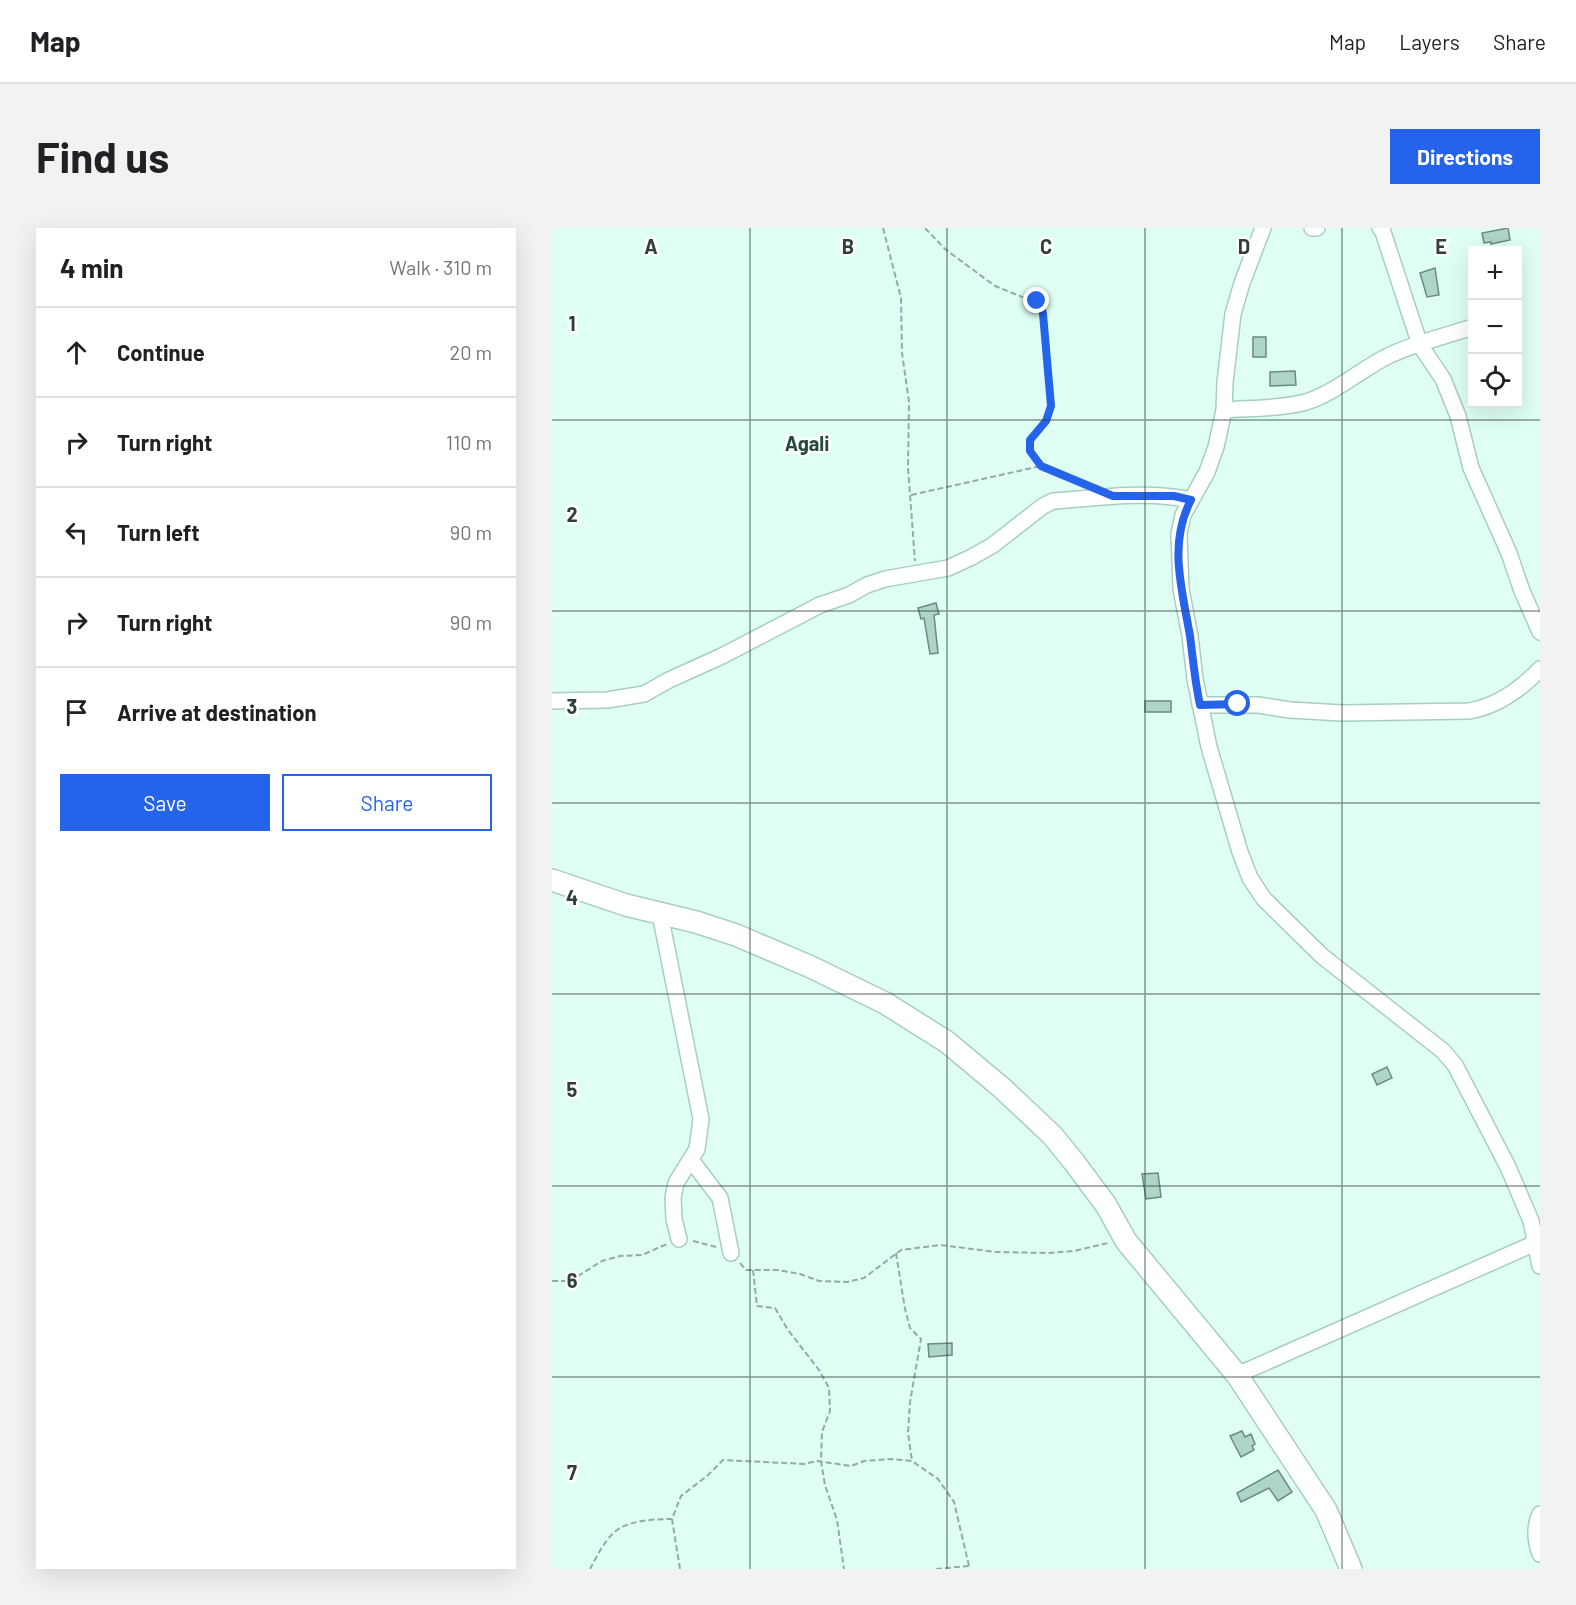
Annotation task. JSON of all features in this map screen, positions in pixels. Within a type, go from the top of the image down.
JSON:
[{"type":"street","points":[[1263,228],[1233,314],[1224,410],[1216,447],[1207,472],[1183,515],[1179,534],[1181,589],[1200,705],[1223,796],[1250,878],[1264,898],[1322,956],[1443,1051],[1455,1065],[1508,1167],[1532,1221],[1538,1242],[1540,1266]]},
{"type":"street","points":[[1312,228],[1317,228]]},
{"type":"street","points":[[1380,228],[1420,345],[1443,379],[1458,416],[1471,468],[1509,553],[1540,632]]},
{"type":"street","points":[[1224,410],[1293,405],[1308,401],[1329,393],[1390,355],[1468,329]]},
{"type":"street","points":[[552,701],[607,700],[644,694],[820,605],[849,595],[867,585],[885,579],[948,568],[993,545],[1048,503],[1113,496],[1174,496],[1191,500]]},
{"type":"street","points":[[1200,705],[1248,704],[1290,710],[1342,713],[1468,711],[1482,709],[1508,696],[1540,669]]},
{"type":"street","points":[[552,880],[616,902],[696,922],[736,935],[811,967],[885,1003],[947,1042],[1002,1088],[1052,1135],[1106,1205],[1126,1241],[1237,1375],[1326,1510],[1351,1569]]},
{"type":"street","points":[[660,914],[701,1119],[698,1149],[675,1182],[674,1219],[680,1239]]},
{"type":"street","points":[[691,1160],[720,1198],[731,1253]]},
{"type":"street","points":[[1237,1375],[1538,1242]]},
{"type":"street","points":[[1540,1514],[1535,1524],[1540,1554]]},
{"type":"path","points":[[883,228],[901,298],[902,353],[909,402],[907,438],[916,574]]},
{"type":"path","points":[[925,228],[945,249],[995,286],[1040,304],[1051,406],[1046,421],[1033,434],[1029,446],[1032,455],[1041,466],[1113,496]]},
{"type":"path","points":[[910,495],[1041,466]]},
{"type":"path","points":[[552,1281],[570,1281],[602,1261],[620,1256],[642,1255],[680,1239],[731,1253],[746,1270],[778,1270],[801,1274],[819,1281],[847,1282],[864,1278],[901,1250],[940,1245],[996,1252],[1049,1253],[1074,1251],[1126,1241]]},
{"type":"path","points":[[896,1253],[910,1328],[921,1339],[910,1402],[908,1433],[912,1461]]},
{"type":"path","points":[[753,1270],[757,1306],[775,1308],[829,1388],[830,1411],[822,1432],[821,1461],[825,1485],[837,1520],[844,1569]]},
{"type":"path","points":[[680,1569],[672,1519],[681,1496],[723,1460],[804,1464],[821,1461],[851,1466],[864,1461],[891,1459],[912,1461],[938,1479],[954,1502],[969,1568],[936,1569]]},
{"type":"path","points":[[590,1569],[600,1551],[618,1530],[651,1518],[672,1519]]},
{"type":"building","points":[[1508,228],[1510,240],[1484,243],[1482,233]]},
{"type":"building","points":[[1435,268],[1439,295],[1427,297],[1420,273]]},
{"type":"building","points":[[1253,337],[1266,337],[1266,357],[1253,357]]},
{"type":"building","points":[[1295,371],[1296,385],[1270,386],[1270,372]]},
{"type":"building","points":[[936,603],[939,614],[934,615],[938,653],[930,654],[924,618],[921,619],[918,608]]},
{"type":"building","points":[[1145,701],[1171,701],[1171,712],[1145,712]]},
{"type":"building","points":[[1387,1067],[1392,1078],[1377,1085],[1372,1074]]},
{"type":"building","points":[[1158,1173],[1161,1197],[1146,1199],[1142,1174]]},
{"type":"building","points":[[952,1343],[952,1355],[929,1357],[928,1344]]},
{"type":"building","points":[[1242,1431],[1245,1437],[1251,1434],[1255,1444],[1252,1446],[1254,1450],[1241,1457],[1230,1436]]},
{"type":"building","points":[[1278,1470],[1292,1492],[1278,1501],[1269,1488],[1241,1502],[1237,1493]]},
{"type":"district","name":"Agali","points":[[807,443]]},
{"type":"route","points":[[1037,301],[1043,314],[1051,406],[1046,421],[1030,440],[1030,451],[1041,466],[1113,496],[1174,496],[1191,500],[1183,515],[1178,551],[1181,589],[1200,705],[1238,704]]}]
